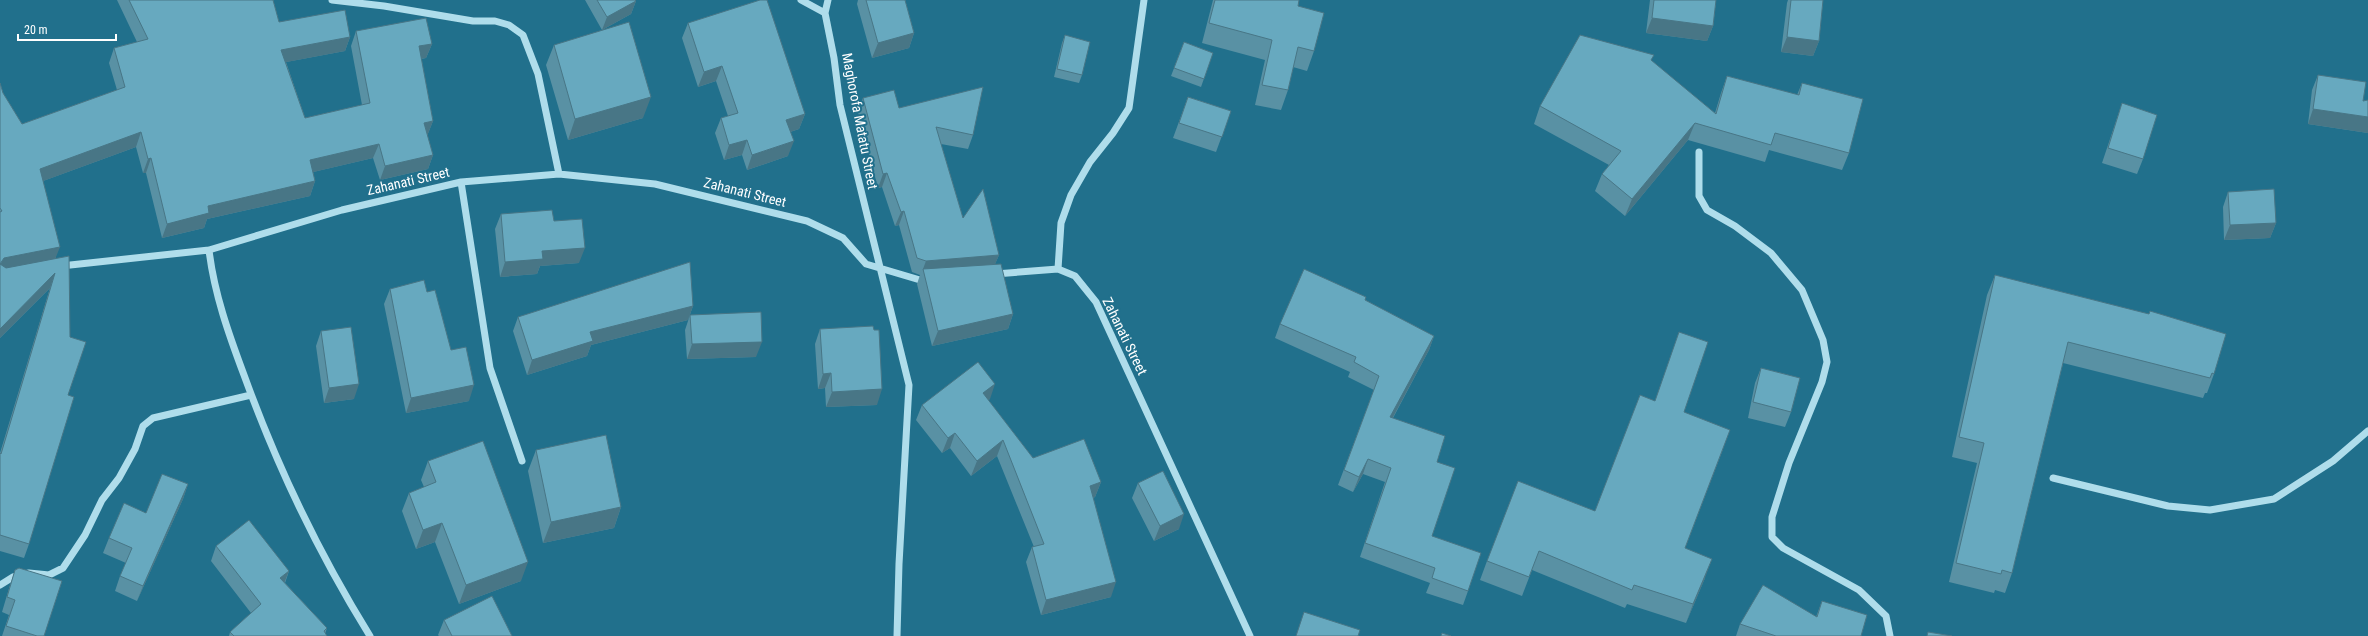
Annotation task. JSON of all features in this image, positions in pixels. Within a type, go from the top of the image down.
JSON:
[{"type":"street","points":[[332,0],[384,6],[473,21],[495,21],[509,25],[523,35],[538,74],[559,174]]},
{"type":"street","points":[[801,0],[825,13]]},
{"type":"street","name":"Maghorofa Matatu Street","points":[[828,0],[825,13],[852,158],[909,384],[899,564],[897,636]]},
{"type":"street","points":[[1058,269],[1061,223],[1071,195],[1090,162],[1114,133],[1128,108],[1144,0]]},
{"type":"street","points":[[1699,152],[1699,196],[1707,210],[1735,226],[1771,253],[1802,290],[1823,340],[1827,362],[1822,382],[1788,463],[1772,517],[1772,537],[1783,548],[1858,590],[1886,616],[1890,636]]},
{"type":"street","name":"Zahanati Street","points":[[52,268],[208,250],[342,210],[461,182],[559,174],[655,184],[807,221],[843,238],[866,264],[880,270],[892,271],[920,280],[935,279]]},
{"type":"street","points":[[461,182],[490,368],[522,461]]},
{"type":"street","points":[[208,250],[211,272],[231,340],[251,395],[283,472],[343,592],[370,636]]},
{"type":"street","name":"Zahanati Street","points":[[989,274],[1058,269],[1075,276],[1096,302],[1250,636]]},
{"type":"street","points":[[0,585],[13,577],[29,573],[49,575],[63,568],[85,535],[102,500],[119,478],[135,449],[143,426],[153,418],[251,395]]},
{"type":"street","points":[[2053,478],[2168,506],[2210,510],[2274,499],[2333,461],[2368,431]]},
{"type":"building","points":[[129,0],[273,0],[279,22],[345,10],[350,37],[281,50],[305,118],[370,103],[356,31],[426,18],[432,44],[419,46],[433,121],[424,123],[433,155],[385,166],[379,144],[310,160],[315,181],[208,206],[209,213],[167,224],[151,158],[148,159],[141,132],[40,169],[60,247],[4,258],[0,264],[0,212],[2,211],[0,208],[0,83],[3,93],[22,124],[125,87],[114,48],[148,39]]},
{"type":"building","points":[[597,0],[635,0],[636,1],[607,17]]},
{"type":"building","points":[[760,0],[767,0],[805,114],[786,120],[794,141],[752,155],[747,140],[729,145],[721,118],[738,113],[722,66],[704,72],[688,23]]},
{"type":"building","points":[[866,0],[905,0],[914,33],[878,43]]},
{"type":"building","points":[[1215,0],[1299,0],[1298,6],[1324,13],[1314,51],[1298,47],[1288,90],[1262,85],[1272,40],[1209,23]]},
{"type":"building","points":[[1654,0],[1716,0],[1713,26],[1652,18]]},
{"type":"building","points":[[1791,0],[1823,0],[1819,41],[1787,37]]},
{"type":"building","points":[[629,22],[651,97],[575,119],[554,45]]},
{"type":"building","points":[[1065,35],[1090,42],[1082,75],[1057,69]]},
{"type":"building","points":[[1580,35],[1654,55],[1651,60],[1716,114],[1727,76],[1799,95],[1802,83],[1863,99],[1849,153],[1775,133],[1771,145],[1695,123],[1632,199],[1602,174],[1621,151],[1540,106]]},
{"type":"building","points":[[1184,42],[1213,53],[1204,79],[1174,68]]},
{"type":"building","points":[[2318,75],[2366,82],[2363,101],[2368,100],[2368,117],[2313,109]]},
{"type":"building","points":[[983,87],[973,135],[936,127],[963,218],[983,189],[999,255],[926,261],[917,258],[904,211],[901,212],[887,173],[883,174],[863,98],[894,90],[899,108]]},
{"type":"building","points":[[1188,97],[1231,111],[1222,137],[1179,123]]},
{"type":"building","points":[[2122,103],[2157,115],[2143,159],[2108,148]]},
{"type":"building","points":[[2274,189],[2276,223],[2230,225],[2228,192]]},
{"type":"building","points":[[552,210],[554,221],[582,219],[585,248],[542,251],[543,259],[505,262],[501,214]]},
{"type":"building","points":[[69,256],[70,337],[86,342],[68,395],[74,397],[29,544],[0,535],[0,453],[1,454],[55,273],[0,329],[0,264],[6,268]]},
{"type":"building","points":[[690,262],[693,306],[590,332],[593,341],[532,360],[518,317]]},
{"type":"building","points":[[1001,264],[1013,314],[938,331],[923,269]]},
{"type":"building","points":[[1304,269],[1366,297],[1365,300],[1434,336],[1390,417],[1445,436],[1437,462],[1455,468],[1432,536],[1481,553],[1468,591],[1432,578],[1435,568],[1365,543],[1391,468],[1368,459],[1359,477],[1344,470],[1379,376],[1354,362],[1356,357],[1280,324]]},
{"type":"building","points":[[1995,275],[2149,314],[2150,311],[2226,334],[2214,374],[2212,373],[2210,378],[2068,342],[2012,573],[2002,570],[2001,574],[1956,563],[1984,443],[1959,437]]},
{"type":"building","points":[[424,280],[427,292],[435,290],[451,350],[466,347],[474,385],[411,398],[390,289]]},
{"type":"building","points":[[761,312],[762,342],[692,344],[690,315]]},
{"type":"building","points":[[873,326],[874,330],[879,330],[882,389],[832,392],[831,373],[823,374],[820,329]]},
{"type":"building","points":[[351,327],[359,384],[329,388],[321,331]]},
{"type":"building","points":[[1679,332],[1708,342],[1684,412],[1730,430],[1685,548],[1712,559],[1693,604],[1634,585],[1632,590],[1539,551],[1529,577],[1487,561],[1518,481],[1595,511],[1640,395],[1655,401]]},
{"type":"building","points":[[978,362],[995,384],[983,393],[1033,458],[1084,439],[1101,482],[1090,486],[1116,582],[1046,600],[1032,547],[1044,544],[1003,440],[977,461],[955,433],[948,438],[922,405]]},
{"type":"building","points":[[1761,368],[1800,378],[1791,412],[1753,402]]},
{"type":"building","points":[[606,435],[621,507],[551,522],[536,450]]},
{"type":"building","points":[[483,441],[528,562],[466,585],[442,523],[423,530],[409,493],[436,482],[428,461]]},
{"type":"building","points":[[1163,471],[1184,514],[1160,526],[1138,483]]},
{"type":"building","points":[[162,474],[188,484],[143,586],[120,576],[132,548],[109,538],[124,503],[146,513]]},
{"type":"building","points":[[249,520],[289,571],[280,578],[327,628],[324,631],[327,636],[234,636],[230,632],[261,604],[216,546]]},
{"type":"building","points":[[19,568],[62,581],[44,636],[37,636],[6,626],[15,600],[7,597],[15,570]]},
{"type":"building","points":[[1763,585],[1817,617],[1822,601],[1867,615],[1861,636],[1776,636],[1740,624]]},
{"type":"building","points":[[492,596],[512,636],[452,636],[444,620]]},
{"type":"building","points":[[1304,612],[1360,630],[1358,636],[1296,636]]},
{"type":"building","points":[[1928,632],[1952,636],[1927,636]]},
{"type":"building","points":[[1442,633],[1451,636],[1441,636]]}]
